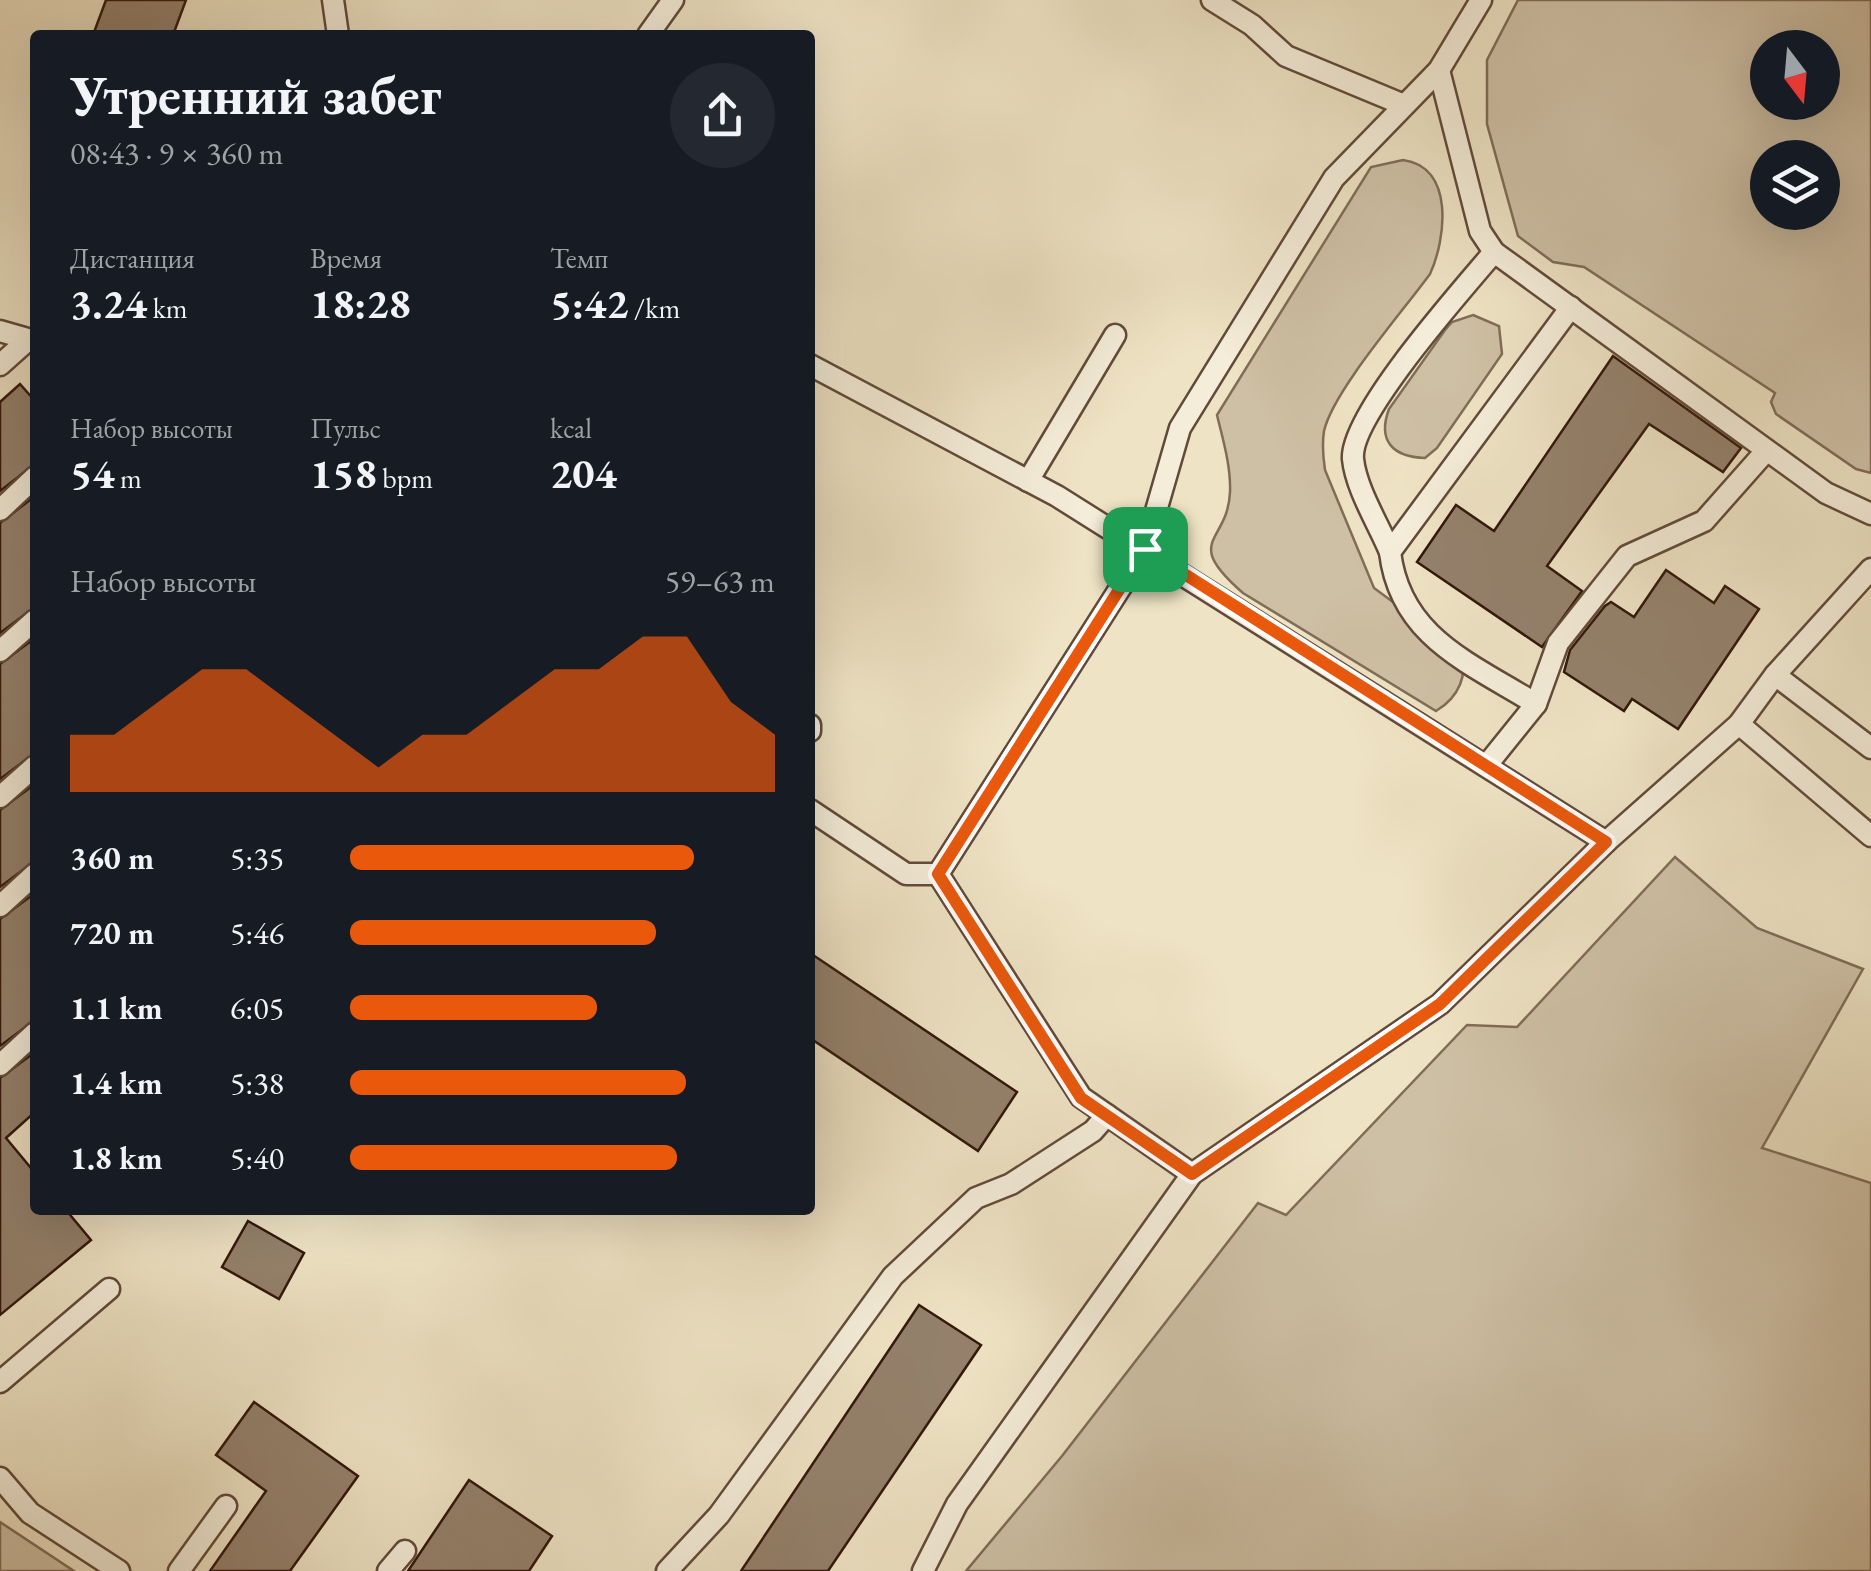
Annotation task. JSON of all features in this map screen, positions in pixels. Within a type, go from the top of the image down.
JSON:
[{"type":"lane","points":[[333,0],[337,30]]},
{"type":"lane","points":[[652,30],[673,0]]},
{"type":"lane","points":[[1212,0],[1252,25],[1286,56],[1404,106]]},
{"type":"lane","points":[[938,874],[1145,549],[1180,428],[1334,178],[1440,70],[1481,0]]},
{"type":"lane","points":[[1440,70],[1480,230],[1494,252],[1826,494],[1871,514]]},
{"type":"lane","points":[[1494,252],[1428,330],[1356,435],[1353,461],[1390,552],[1400,599],[1435,640],[1536,704]]},
{"type":"lane","points":[[1390,552],[1571,307]]},
{"type":"lane","points":[[0,331],[30,341]]},
{"type":"lane","points":[[1028,481],[1115,334]]},
{"type":"lane","points":[[0,365],[30,342]]},
{"type":"lane","points":[[815,368],[1028,481],[1145,549],[1606,842]]},
{"type":"lane","points":[[1486,766],[1536,704],[1558,642],[1627,556],[1704,520],[1766,451]]},
{"type":"lane","points":[[0,510],[30,482]]},
{"type":"lane","points":[[922,1571],[957,1504],[1192,1174],[1440,1004],[1606,842],[1739,724],[1775,675],[1871,569]]},
{"type":"lane","points":[[0,651],[30,624]]},
{"type":"lane","points":[[1775,675],[1871,748]]},
{"type":"lane","points":[[1739,724],[1871,836]]},
{"type":"lane","points":[[0,797],[30,770]]},
{"type":"lane","points":[[815,813],[906,874],[938,874]]},
{"type":"lane","points":[[938,874],[1081,1098],[1192,1174]]},
{"type":"lane","points":[[0,906],[30,879]]},
{"type":"lane","points":[[0,1065],[30,1038]]},
{"type":"lane","points":[[667,1571],[719,1515],[892,1276],[976,1198],[1011,1184],[1093,1131],[1107,1115]]},
{"type":"lane","points":[[0,1382],[109,1289]]},
{"type":"lane","points":[[0,1478],[30,1514],[119,1571]]},
{"type":"lane","points":[[180,1571],[226,1506]]},
{"type":"lane","points":[[388,1571],[405,1552]]},
{"type":"shaded area","points":[[1518,0],[1871,0],[1871,473],[1856,469],[1776,414],[1771,402],[1775,393],[1584,267],[1553,262],[1518,236],[1487,124],[1487,60]]},
{"type":"shaded area","points":[[1403,160],[1420,165],[1439,190],[1442,224],[1436,259],[1430,274],[1371,351],[1330,414],[1324,431],[1323,455],[1325,470],[1374,588],[1458,650],[1462,659],[1463,676],[1456,692],[1436,711],[1243,593],[1215,562],[1211,551],[1230,492],[1217,415],[1371,167]]},
{"type":"shaded area","points":[[1473,315],[1499,326],[1502,354],[1437,448],[1425,458],[1396,450],[1385,430],[1389,409],[1452,322]]},
{"type":"shaded area","points":[[1675,857],[1757,928],[1863,969],[1762,1148],[1871,1183],[1871,1571],[966,1571],[1062,1456],[1258,1203],[1286,1215],[1467,1025],[1517,1027]]},
{"type":"shaded area","points":[[0,1522],[74,1571],[0,1571]]},
{"type":"building","points":[[106,0],[186,0],[175,30],[95,30]]},
{"type":"building","points":[[1613,356],[1741,448],[1723,472],[1649,424],[1547,566],[1582,591],[1542,647],[1417,562],[1456,505],[1494,531]]},
{"type":"building","points":[[20,384],[30,395],[30,468],[0,491],[0,402]]},
{"type":"building","points":[[30,500],[30,611],[0,633],[0,523]]},
{"type":"building","points":[[1666,570],[1714,603],[1725,586],[1759,609],[1678,729],[1632,699],[1624,711],[1564,672],[1570,650],[1605,606],[1611,602],[1634,617]]},
{"type":"building","points":[[30,642],[30,757],[0,779],[0,664]]},
{"type":"building","points":[[30,788],[30,865],[0,887],[0,810]]},
{"type":"building","points":[[30,897],[30,1024],[0,1046],[0,919]]},
{"type":"building","points":[[815,956],[1017,1092],[978,1151],[815,1041]]},
{"type":"building","points":[[30,1056],[30,1116],[6,1138],[30,1167],[30,1215],[70,1215],[91,1240],[0,1315],[0,1078]]},
{"type":"building","points":[[248,1221],[304,1253],[279,1299],[222,1267]]},
{"type":"building","points":[[919,1305],[981,1345],[828,1571],[741,1571]]},
{"type":"building","points":[[254,1402],[358,1476],[290,1571],[210,1571],[266,1491],[216,1455]]},
{"type":"building","points":[[469,1480],[552,1536],[529,1571],[408,1571]]},
{"type":"route","points":[[1145,549],[1606,842],[1440,1004],[1192,1174],[1081,1098],[938,874],[1145,549]]}]
